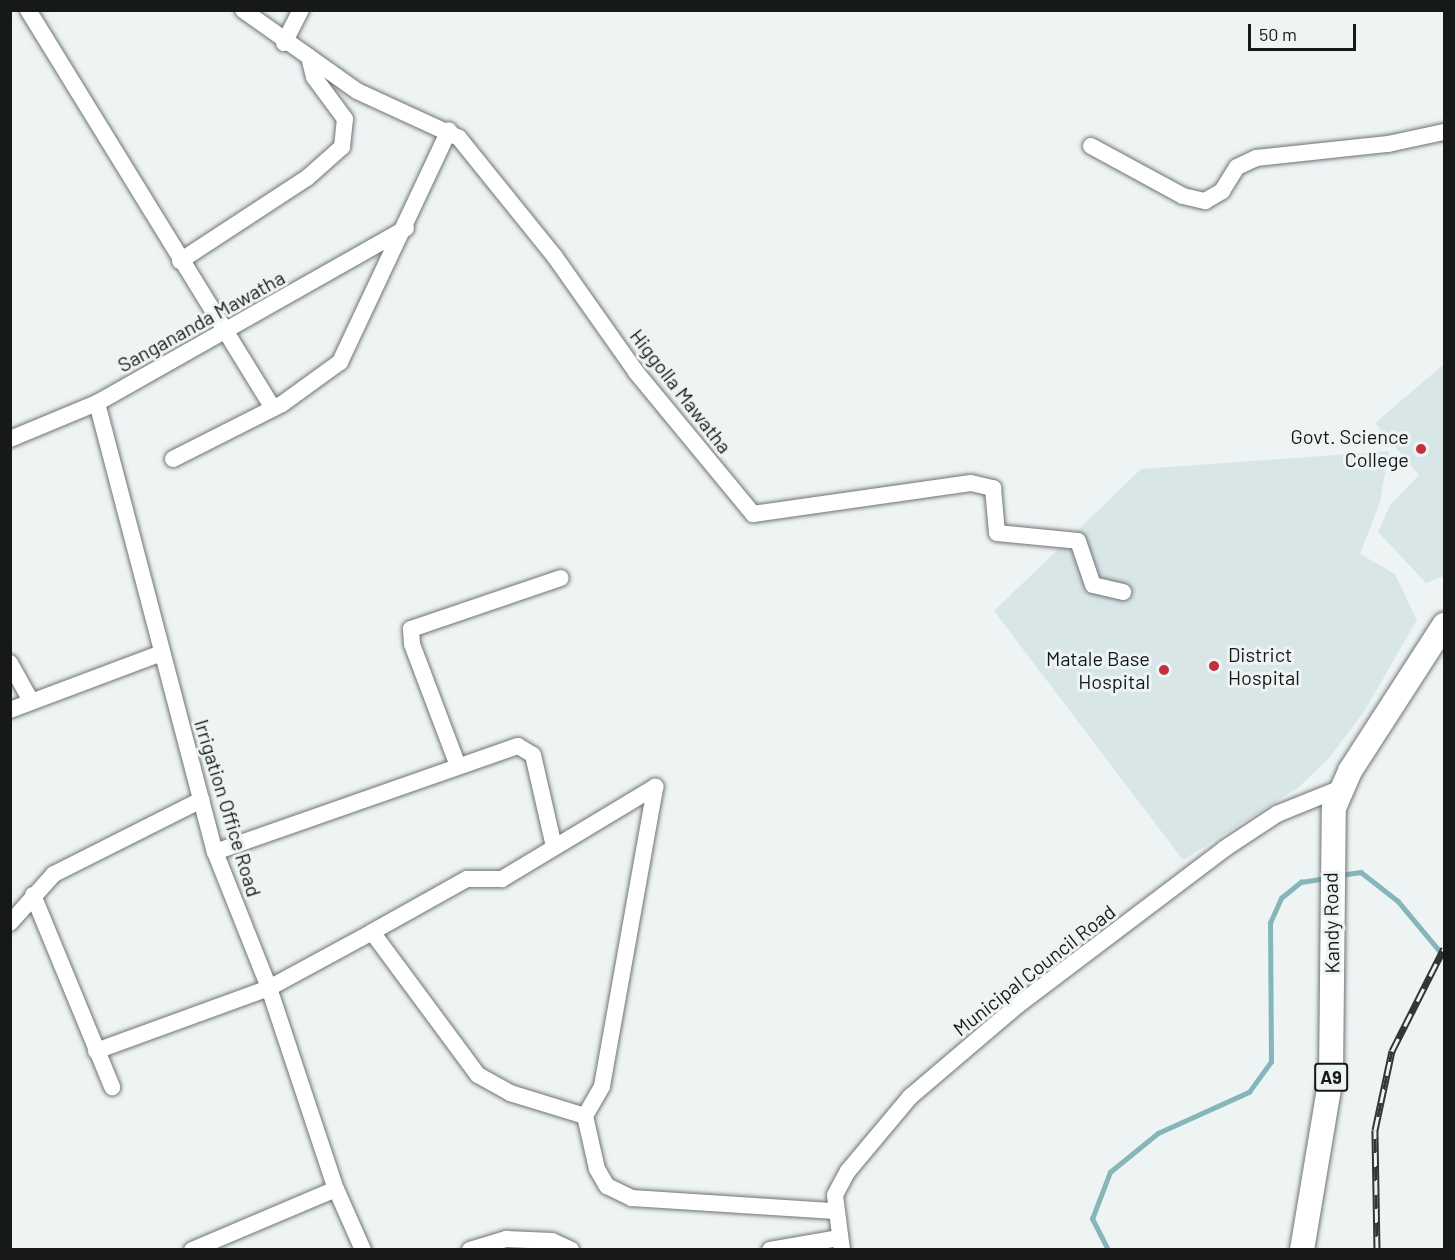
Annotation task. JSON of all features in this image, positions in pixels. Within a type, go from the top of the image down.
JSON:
[{"type":"highway","name":"Kandy Road","points":[[1302,1250],[1330,1077],[1330,843],[1339,789],[1444,625]]},
{"type":"street","points":[[28,10],[223,333],[273,408]]},
{"type":"street","name":"Higgolla Mawatha","points":[[243,10],[284,43],[309,57],[357,91],[449,129],[753,514],[971,483],[993,488],[997,533],[1078,541],[1093,585],[1123,592]]},
{"type":"street","points":[[284,43],[301,10]]},
{"type":"street","points":[[180,261],[307,178],[342,147],[345,119],[314,77],[309,57]]},
{"type":"street","points":[[173,459],[273,408],[340,362],[406,228],[449,129]]},
{"type":"street","points":[[1091,146],[1183,196],[1205,201],[1222,191],[1237,167],[1256,158],[1388,144],[1444,132]]},
{"type":"street","name":"Sangananda Mawatha","points":[[10,439],[97,403],[406,228]]},
{"type":"street","name":"Irrigation Office Road","points":[[97,403],[215,852],[269,988],[336,1189],[363,1250]]},
{"type":"street","points":[[458,766],[412,644],[411,629],[561,578]]},
{"type":"street","points":[[10,710],[162,653]]},
{"type":"street","points":[[10,663],[31,701]]},
{"type":"street","points":[[215,852],[518,746],[533,755],[555,847]]},
{"type":"street","points":[[96,1051],[269,988],[467,879],[502,879],[656,787],[602,1086],[585,1116],[597,1169],[607,1186],[632,1198],[835,1211]]},
{"type":"street","name":"Municipal Council Road","points":[[840,1244],[835,1195],[848,1171],[910,1097],[1018,1005],[1224,849],[1276,814],[1339,789]]},
{"type":"street","points":[[10,923],[54,874],[201,800]]},
{"type":"street","points":[[33,895],[112,1087]]},
{"type":"street","points":[[372,932],[478,1075],[510,1094],[585,1116]]},
{"type":"street","points":[[192,1250],[336,1189]]},
{"type":"street","points":[[470,1250],[506,1239],[552,1241],[571,1250]]},
{"type":"street","points":[[770,1250],[840,1244]]},
{"type":"shaded area","name":"Govt. Science College","points":[[1444,364],[1444,576],[1426,583],[1378,532],[1390,505],[1419,475],[1375,423]]},
{"type":"shaded area","name":"District Hospital","points":[[1389,451],[1380,502],[1360,554],[1395,574],[1417,620],[1364,712],[1329,758],[1299,787],[1183,860],[994,611],[1141,469]]},
{"type":"waterway","points":[[1340,875],[1361,872],[1398,901],[1444,956]]},
{"type":"waterway","points":[[1108,1250],[1092,1219],[1110,1172],[1158,1133],[1249,1092],[1271,1062],[1270,923],[1281,898],[1301,882],[1326,878]]},
{"type":"railway","points":[[1377,1250],[1375,1130],[1392,1051],[1444,948]]},
{"type":"place","name":"Govt. Science College","points":[[1421,449]]},
{"type":"place","name":"District Hospital","points":[[1214,666]]},
{"type":"place","name":"Matale Base Hospital","points":[[1164,670]]}]
